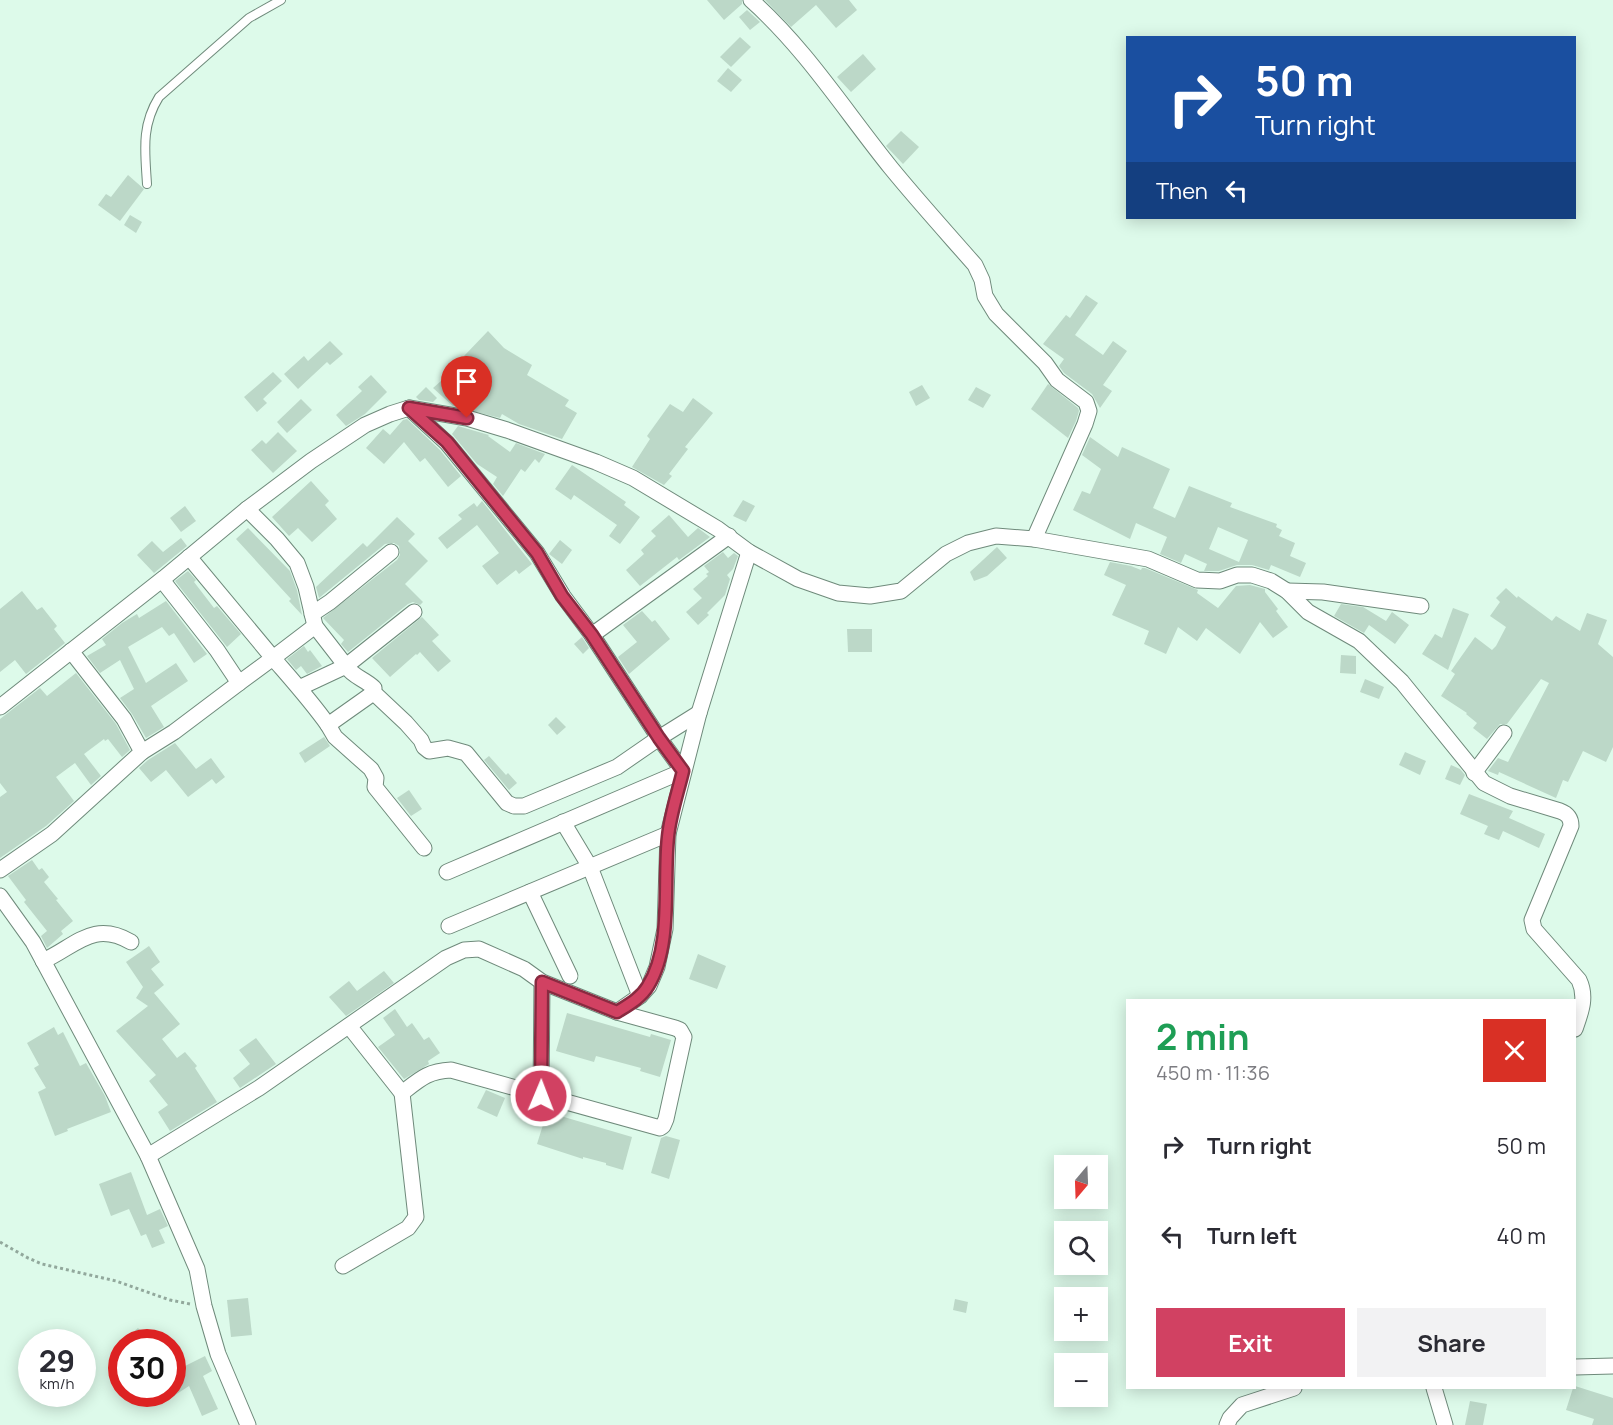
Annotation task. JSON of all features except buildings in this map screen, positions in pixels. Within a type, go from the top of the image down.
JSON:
[{"type":"street","points":[[751,0],[770,16],[813,65],[891,168],[975,265],[982,280],[985,296],[996,314],[1045,363],[1057,380],[1086,402],[1089,411],[1085,424],[1034,539]]},
{"type":"street","points":[[409,408],[447,442],[537,553],[562,596],[592,635],[683,771]]},
{"type":"street","points":[[0,707],[162,580],[247,508],[311,461],[364,425],[409,408],[477,421],[596,462],[633,478],[729,536],[749,552],[798,579],[838,593],[870,596],[901,591],[946,554],[968,543],[996,536],[1034,539],[1148,559],[1197,580],[1220,581],[1237,575],[1252,575],[1271,581],[1287,591],[1308,612],[1359,641],[1402,682],[1484,783],[1510,796],[1560,811],[1571,819],[1571,826],[1532,920],[1534,929],[1579,980],[1584,990],[1584,1002],[1576,1026]]},
{"type":"street","points":[[247,508],[297,564],[306,587],[314,620],[353,675],[368,682],[374,688],[373,692],[406,723],[429,751],[448,748],[466,753],[507,803],[514,806],[531,803],[617,767],[699,713]]},
{"type":"street","points":[[592,635],[729,536]]},
{"type":"street","points":[[0,870],[52,834],[142,752],[174,732],[273,658],[330,602],[391,552]]},
{"type":"street","points":[[617,1012],[640,996],[649,986],[657,967],[665,929],[668,834],[699,713],[749,552]]},
{"type":"street","points":[[189,557],[299,688],[335,737],[371,769],[376,778],[375,787],[424,848]]},
{"type":"street","points":[[162,580],[217,650],[239,683]]},
{"type":"street","points":[[1287,591],[1323,592],[1421,606]]},
{"type":"street","points":[[299,688],[346,666],[414,612]]},
{"type":"street","points":[[71,651],[124,719],[142,752]]},
{"type":"street","points":[[328,725],[373,692]]},
{"type":"street","points":[[1474,772],[1504,733]]},
{"type":"street","points":[[447,872],[683,771]]},
{"type":"street","points":[[563,822],[590,867],[640,996]]},
{"type":"street","points":[[448,926],[668,834]]},
{"type":"street","points":[[530,892],[570,976]]},
{"type":"street","points":[[0,896],[44,961],[148,1156],[197,1269],[204,1306],[218,1354],[248,1425]]},
{"type":"street","points":[[44,961],[87,935],[115,934],[131,942]]},
{"type":"street","points":[[148,1156],[259,1088],[446,958],[464,950],[479,949],[524,969],[542,982],[617,1012],[675,1028],[680,1030],[684,1037],[663,1126],[656,1128],[451,1070],[436,1071],[425,1075],[402,1093]]},
{"type":"street","points":[[541,1096],[542,982]]},
{"type":"street","points":[[344,1266],[408,1228],[416,1217],[402,1093],[349,1026]]},
{"type":"street","points":[[1576,1367],[1613,1366]]},
{"type":"street","points":[[1227,1425],[1242,1405],[1291,1389]]},
{"type":"street","points":[[1434,1389],[1444,1425]]},
{"type":"lane","points":[[147,184],[144,139],[150,111],[159,97],[249,18],[281,0]]},
{"type":"path","points":[[0,1242],[42,1264],[116,1281],[170,1300],[204,1306]]},
{"type":"route","points":[[467,418],[409,408],[447,442],[537,553],[562,596],[592,635],[683,771],[668,834],[665,929],[657,967],[649,986],[640,996],[617,1012],[542,982],[541,1096]]}]
